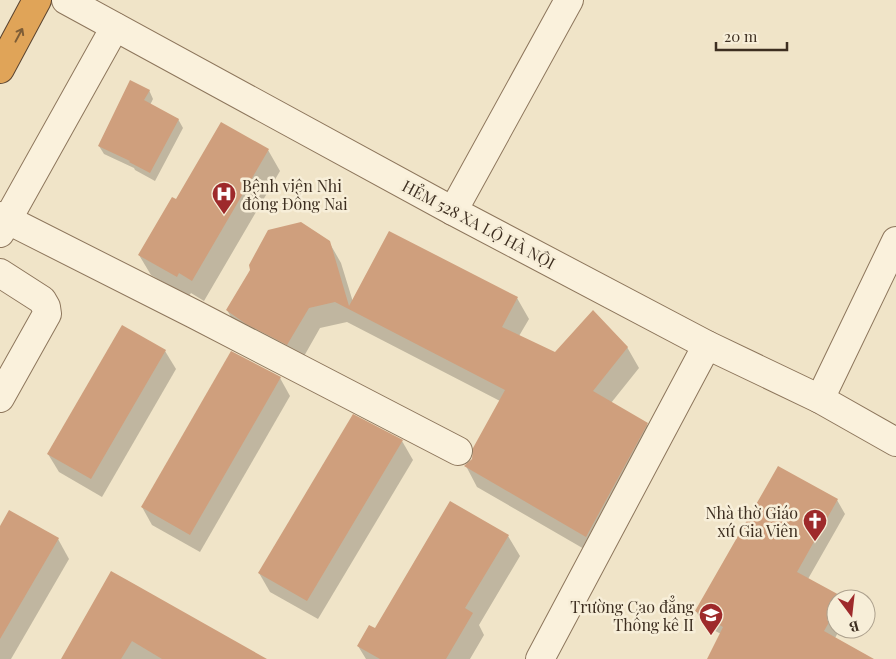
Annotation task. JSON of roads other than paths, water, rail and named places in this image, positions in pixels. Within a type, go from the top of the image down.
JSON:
[{"type":"highway","points":[[0,69],[37,0]]},
{"type":"street","name":"HẺM 528 XA LỘ HÀ NỘI","points":[[66,0],[453,211],[706,345],[820,399],[896,442]]},
{"type":"street","points":[[453,211],[569,0]]},
{"type":"street","points":[[115,27],[2,223],[212,323],[458,451]]},
{"type":"street","points":[[820,399],[896,241]]},
{"type":"street","points":[[0,273],[42,300],[46,306],[47,314],[0,398]]},
{"type":"street","points":[[540,659],[706,345]]},
{"type":"place","name":"Bệnh viện Nhi đồng Đồng Nai","points":[[224,215]]},
{"type":"place","name":"Nhà thờ Giáo xứ Gia Viên","points":[[815,542]]},
{"type":"place","name":"Trường Cao đẳng Thống kê II","points":[[711,636]]}]
